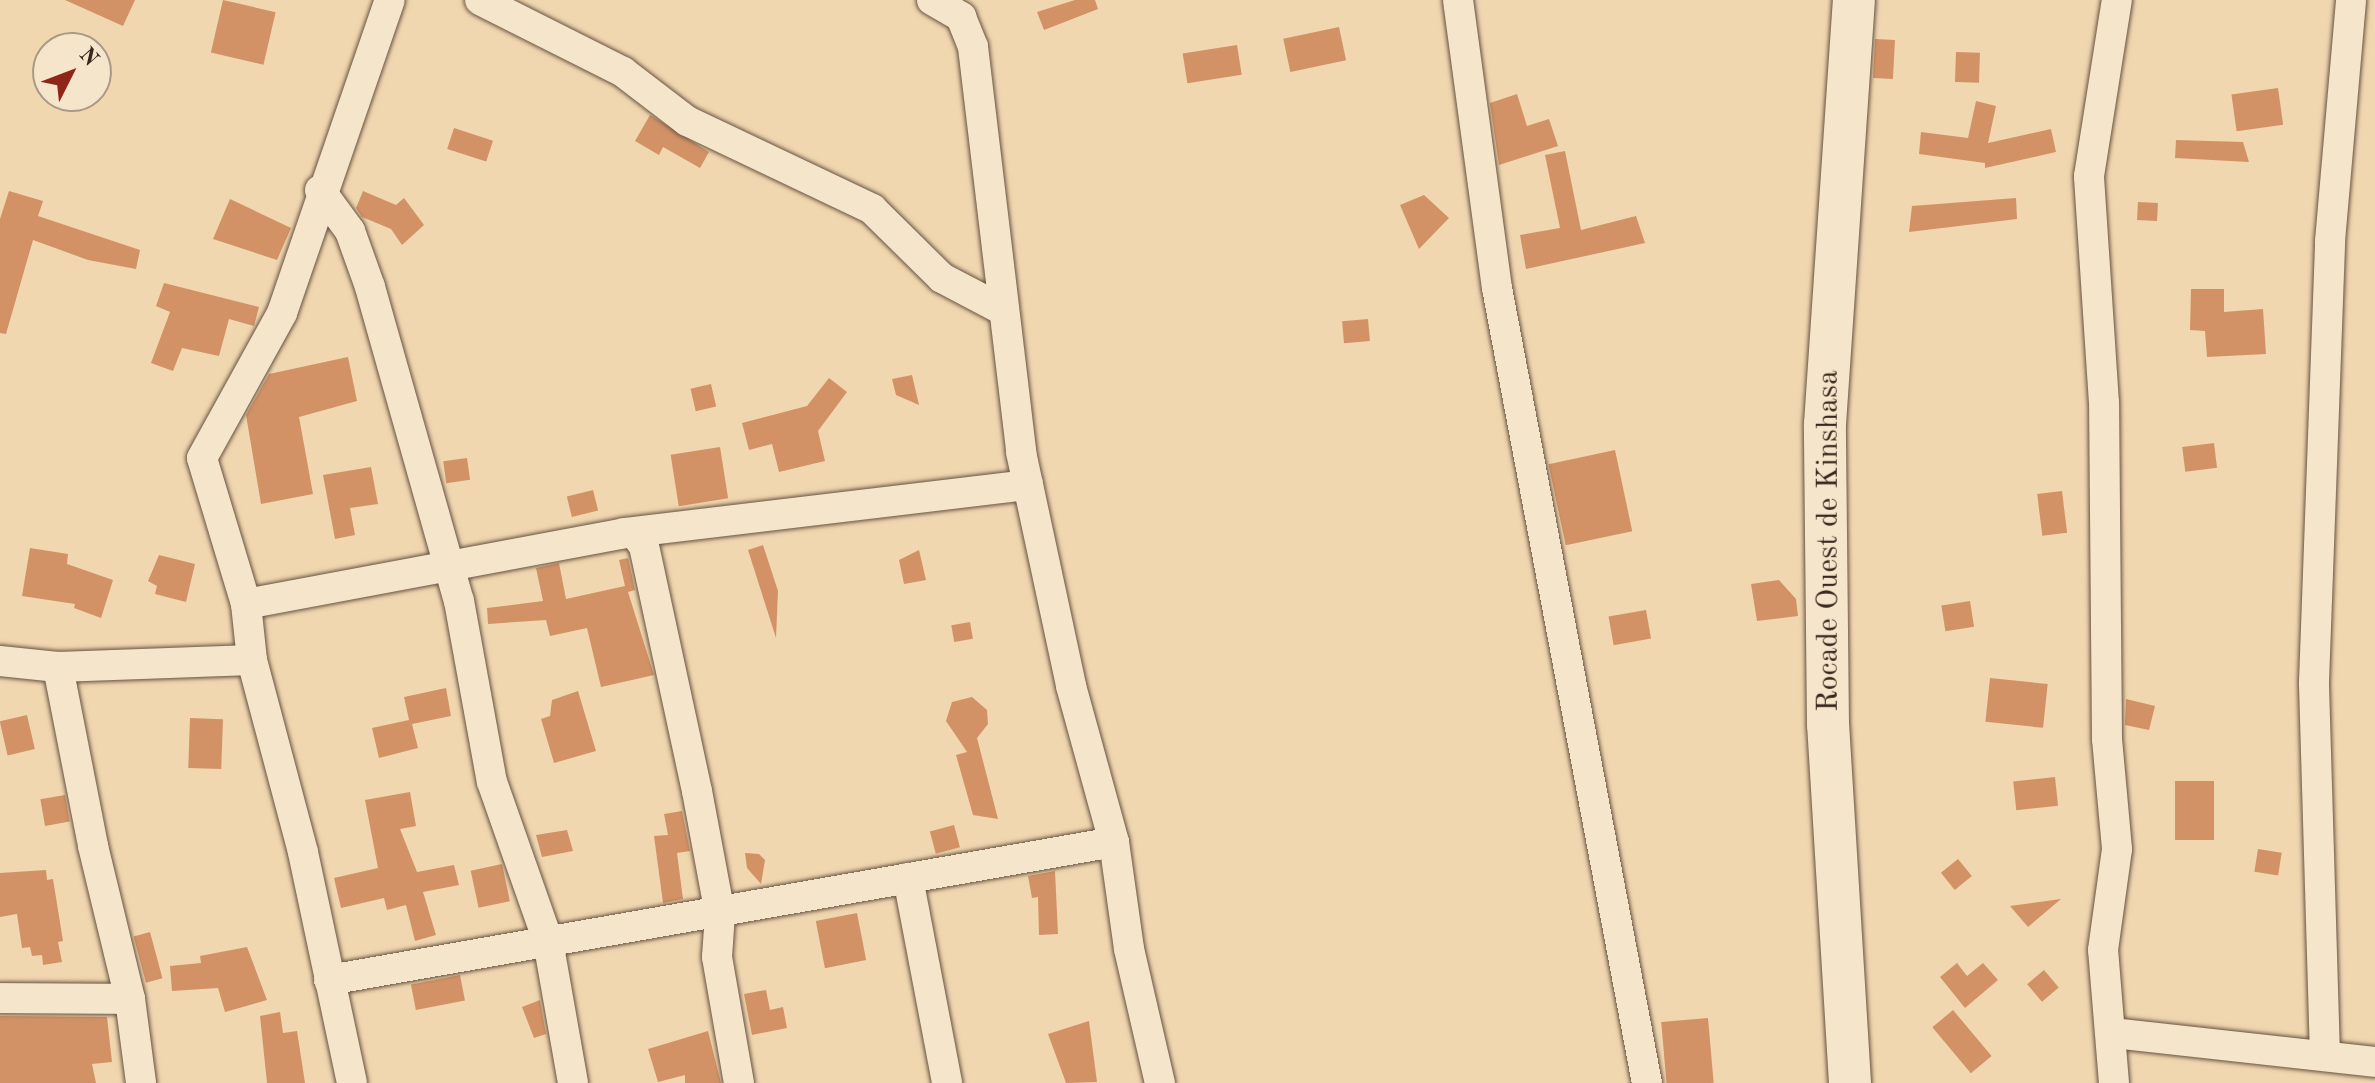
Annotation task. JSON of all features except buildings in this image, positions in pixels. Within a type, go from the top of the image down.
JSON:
[{"type":"main road","name":"Rocade Ouest de Kinshasa","points":[[1850,1083],[1828,725],[1825,424],[1854,0]]},
{"type":"street","points":[[352,1083],[303,852],[252,660],[246,604],[202,458],[282,313],[320,190],[390,0]]},
{"type":"street","points":[[480,0],[623,72],[687,121],[872,209],[942,278],[1001,309]]},
{"type":"street","points":[[932,0],[958,9],[975,57],[1001,309],[1028,485],[1071,686],[1114,842],[1129,949],[1160,1083]]},
{"type":"street","points":[[1458,0],[1497,288],[1647,1083]]},
{"type":"street","points":[[2114,1083],[2113,1033],[2103,950],[2117,849],[2107,739],[2104,403],[2089,176],[2117,0]]},
{"type":"street","points":[[2325,1056],[2314,682],[2330,241],[2351,0]]},
{"type":"street","points":[[320,190],[350,231],[370,287],[449,566],[492,782],[548,941],[573,1083]]},
{"type":"street","points":[[246,604],[635,534],[1028,485]]},
{"type":"street","points":[[635,534],[644,546],[673,674],[720,914],[717,957],[739,1083]]},
{"type":"street","points":[[0,661],[58,667],[252,660]]},
{"type":"street","points":[[58,667],[93,846],[130,999],[141,1083]]},
{"type":"street","points":[[329,980],[720,914],[1114,842]]},
{"type":"street","points":[[908,878],[947,1083]]},
{"type":"street","points":[[0,998],[130,999]]},
{"type":"street","points":[[2113,1033],[2375,1062]]}]
